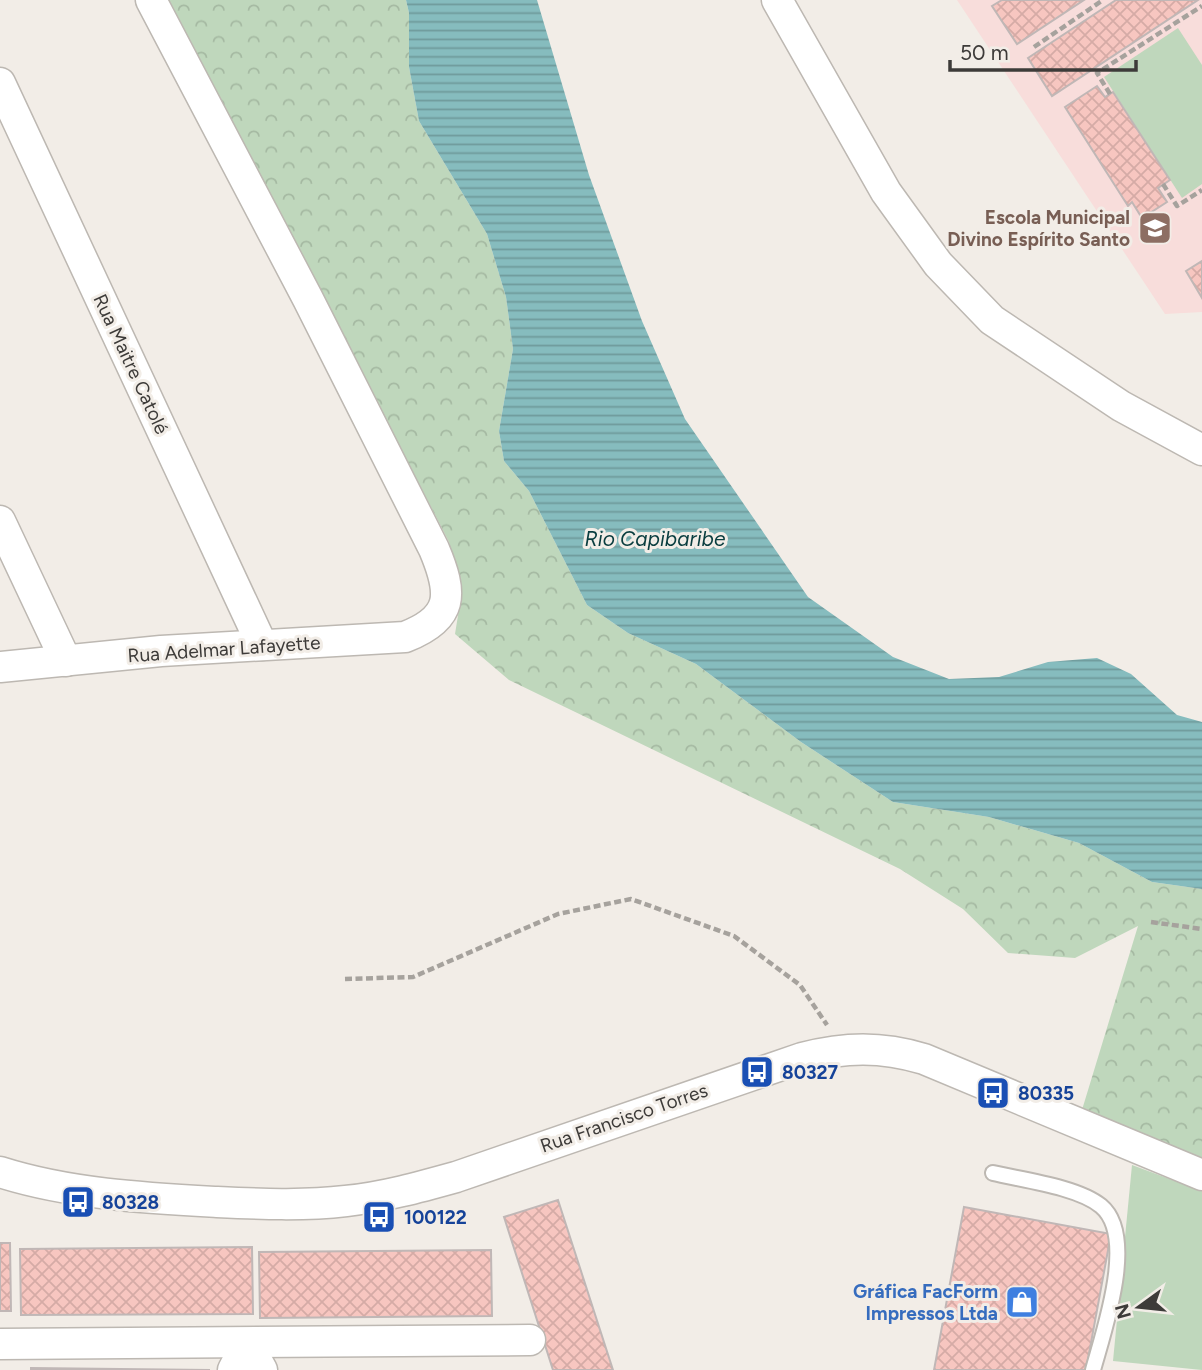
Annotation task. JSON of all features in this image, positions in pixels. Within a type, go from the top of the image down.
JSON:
[{"type":"street","name":"Rua Adelmar Lafayette","points":[[0,667],[161,651],[405,638],[429,628],[441,615],[447,599],[446,577],[434,549],[308,299],[151,0]]},
{"type":"street","points":[[777,0],[886,192],[938,264],[992,320],[1014,336],[1121,406],[1202,450]]},
{"type":"street","name":"Rua Maitre Catolé","points":[[0,83],[262,645]]},
{"type":"street","points":[[0,520],[66,661]]},
{"type":"street","name":"Rua Francisco Torres","points":[[0,1195],[13,1176],[105,1193],[176,1200],[263,1204],[345,1202],[401,1192],[456,1177],[802,1058],[865,1047],[897,1051],[924,1059],[1202,1175]]},
{"type":"street","points":[[0,1344],[530,1340]]},
{"type":"street","points":[[233,1370],[247,1343]]},
{"type":"street","points":[[247,1343],[262,1370]]},
{"type":"lane","points":[[993,1172],[1083,1196],[1100,1205],[1111,1217],[1117,1231],[1119,1248],[1093,1370]]},
{"type":"path","points":[[1034,47],[1103,0]]},
{"type":"path","points":[[1110,94],[1097,74],[1202,6]]},
{"type":"path","points":[[1163,184],[1177,206],[1202,190]]},
{"type":"path","points":[[345,979],[413,977],[558,915],[631,899],[734,936],[800,985],[843,1049]]},
{"type":"path","points":[[1151,922],[1202,929]]},
{"type":"shaded area","name":"Escola Municipal Divino Espírito Santo","points":[[957,0],[1202,0],[1202,312],[1165,314]]},
{"type":"green space","points":[[169,0],[406,0],[409,13],[409,67],[419,121],[487,234],[506,297],[513,349],[499,431],[504,461],[529,491],[587,605],[628,633],[696,664],[801,742],[893,802],[989,817],[1079,843],[1152,882],[1202,889],[1202,1168],[1078,1123],[1138,926],[1075,958],[1008,953],[963,909],[900,869],[509,680],[455,634],[460,603],[449,542]]},
{"type":"green space","points":[[1178,28],[1202,65],[1202,184],[1182,198],[1104,77]]},
{"type":"green space","points":[[1132,1165],[1202,1191],[1202,1370],[1113,1361]]},
{"type":"water","name":"Rio Capibaribe","points":[[406,0],[537,0],[589,175],[642,321],[685,419],[808,597],[893,657],[949,679],[999,677],[1048,662],[1097,658],[1131,674],[1177,715],[1202,722],[1202,889],[1152,882],[1079,843],[989,817],[893,802],[801,742],[696,664],[628,633],[587,605],[529,491],[504,461],[499,431],[513,349],[506,297],[487,234],[419,121],[409,67],[409,13]]},
{"type":"building","points":[[1002,0],[1084,0],[1017,44],[992,6]]},
{"type":"building","points":[[1116,0],[1198,0],[1052,96],[1028,58]]},
{"type":"building","points":[[1097,86],[1105,97],[1113,92],[1170,180],[1158,188],[1167,202],[1142,218],[1132,202],[1128,206],[1065,107]]},
{"type":"building","points":[[1202,261],[1202,298],[1186,271]]},
{"type":"building","points":[[558,1200],[613,1370],[553,1370],[504,1217]]},
{"type":"building","name":"Gráfica FacForm Impressos Ltda","points":[[964,1207],[1111,1234],[1086,1370],[934,1370]]},
{"type":"building","points":[[0,1243],[10,1243],[11,1311],[0,1311]]},
{"type":"building","points":[[252,1247],[253,1314],[21,1315],[20,1249]]},
{"type":"building","points":[[491,1250],[492,1316],[260,1318],[259,1252]]},
{"type":"building","points":[[31,1368],[210,1370],[31,1370]]},
{"type":"place","name":"Escola Municipal Divino Espírito Santo","points":[[1155,228]]},
{"type":"place","name":"80327","points":[[757,1072]]},
{"type":"place","name":"80335","points":[[993,1093]]},
{"type":"place","name":"80328","points":[[78,1202]]},
{"type":"place","name":"100122","points":[[379,1217]]},
{"type":"place","name":"Gráfica FacForm Impressos Ltda","points":[[1022,1302]]}]
